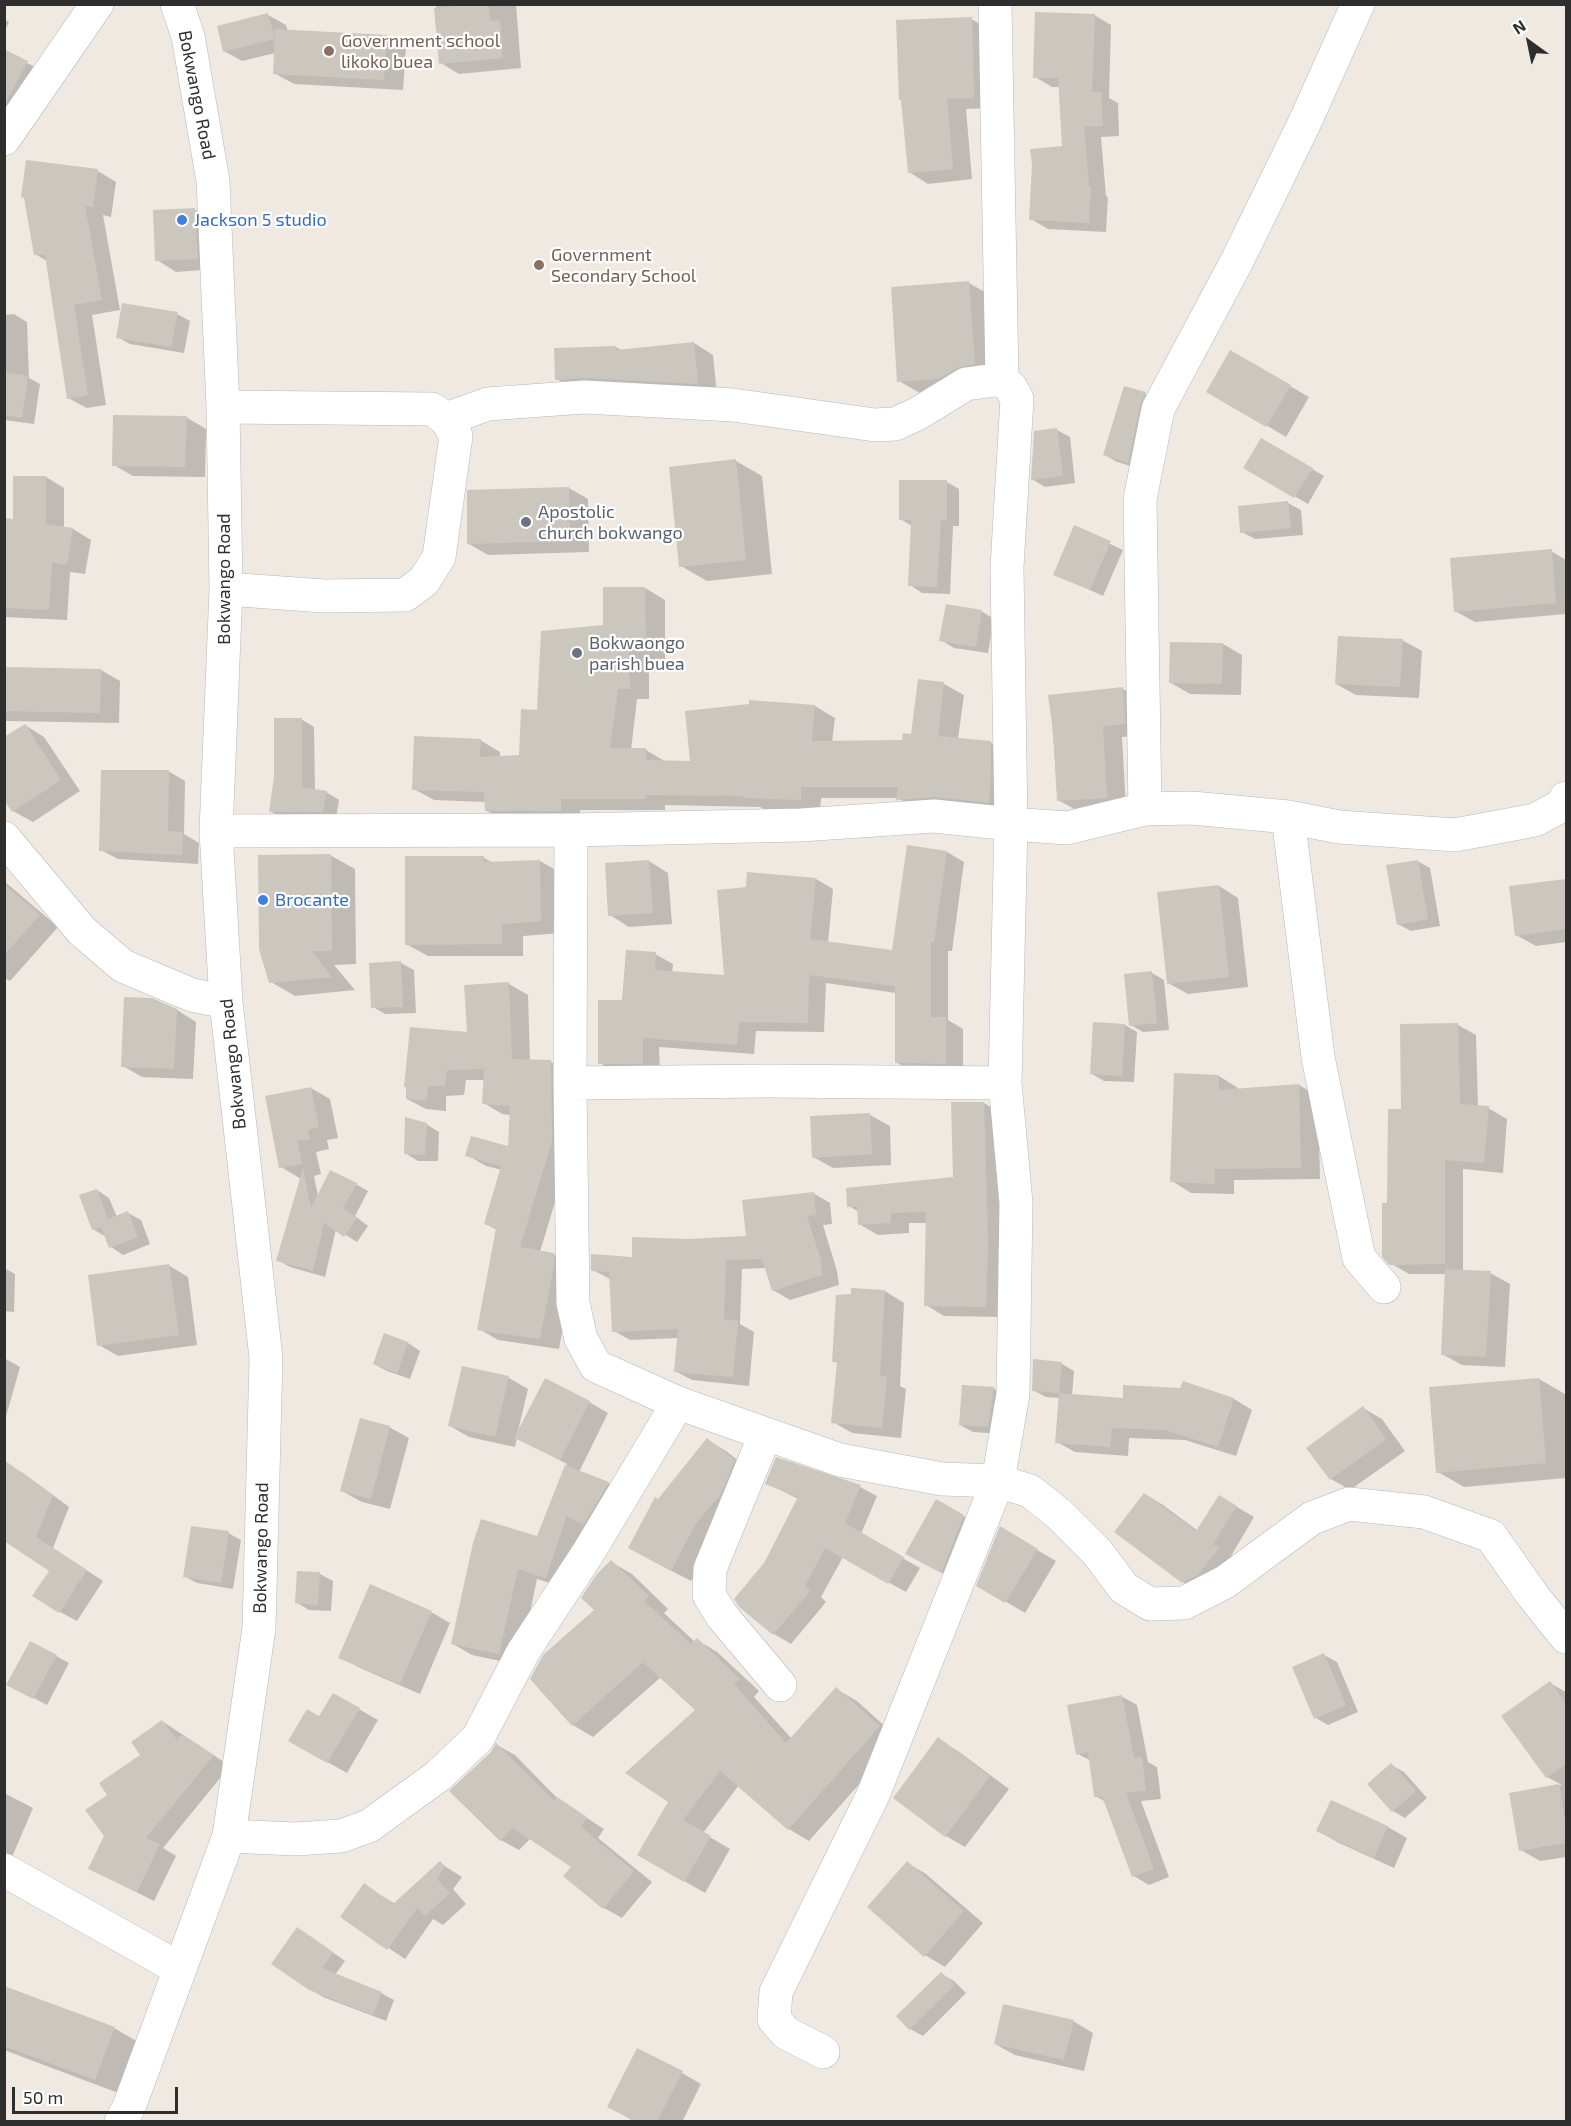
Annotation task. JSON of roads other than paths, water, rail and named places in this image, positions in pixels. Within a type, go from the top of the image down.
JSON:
[{"type":"street","points":[[4,139],[97,4]]},
{"type":"street","name":"Bokwango Road","points":[[128,2117],[229,1836],[259,1628],[266,1358],[226,1002],[216,831],[226,589],[223,407],[213,181],[188,36],[177,4]]},
{"type":"street","points":[[823,2052],[786,2032],[774,2019],[776,1992],[873,1795],[998,1481],[1013,1394],[1016,1203],[1005,1083],[1011,824],[1007,567],[1017,399],[1002,379],[995,4]]},
{"type":"street","points":[[1145,809],[1140,499],[1158,409],[1237,261],[1304,124],[1358,4]]},
{"type":"street","points":[[446,419],[488,404],[584,397],[733,405],[875,425],[895,423],[917,414],[966,384],[1002,379]]},
{"type":"street","points":[[223,407],[432,409],[446,419],[456,436],[439,557],[424,581],[405,596],[324,596],[226,589]]},
{"type":"street","points":[[216,831],[571,830],[801,825],[934,816],[1067,828],[1145,809],[1192,808],[1288,817],[1339,827],[1455,835],[1534,820],[1561,806],[1566,798]]},
{"type":"street","points":[[1288,817],[1318,1056],[1359,1258],[1384,1287]]},
{"type":"street","points":[[571,830],[570,1083],[573,1303],[580,1340],[596,1366],[678,1403],[840,1460],[942,1479],[998,1481],[1030,1491],[1059,1514],[1097,1552],[1124,1588],[1149,1604],[1184,1603],[1225,1582],[1312,1518],[1349,1504],[1424,1512],[1491,1536],[1533,1596],[1566,1637]]},
{"type":"street","points":[[4,838],[82,931],[123,966],[192,995],[226,1002]]},
{"type":"street","points":[[570,1083],[768,1081],[1005,1083]]},
{"type":"street","points":[[229,1836],[295,1839],[342,1836],[369,1826],[438,1776],[478,1738],[523,1652],[588,1553],[678,1403]]},
{"type":"street","points":[[765,1435],[710,1569],[709,1595],[722,1616],[780,1685]]},
{"type":"street","points":[[4,1870],[180,1969]]},
{"type":"place","name":"Government school likoko buea","points":[[329,51]]},
{"type":"place","name":"Jackson 5 studio","points":[[182,220]]},
{"type":"place","name":"Government Secondary School","points":[[539,265]]},
{"type":"place","name":"Apostolic church bokwango","points":[[526,522]]},
{"type":"place","name":"Bokwaongo parish buea","points":[[577,653]]},
{"type":"place","name":"Brocante","points":[[263,900]]}]
